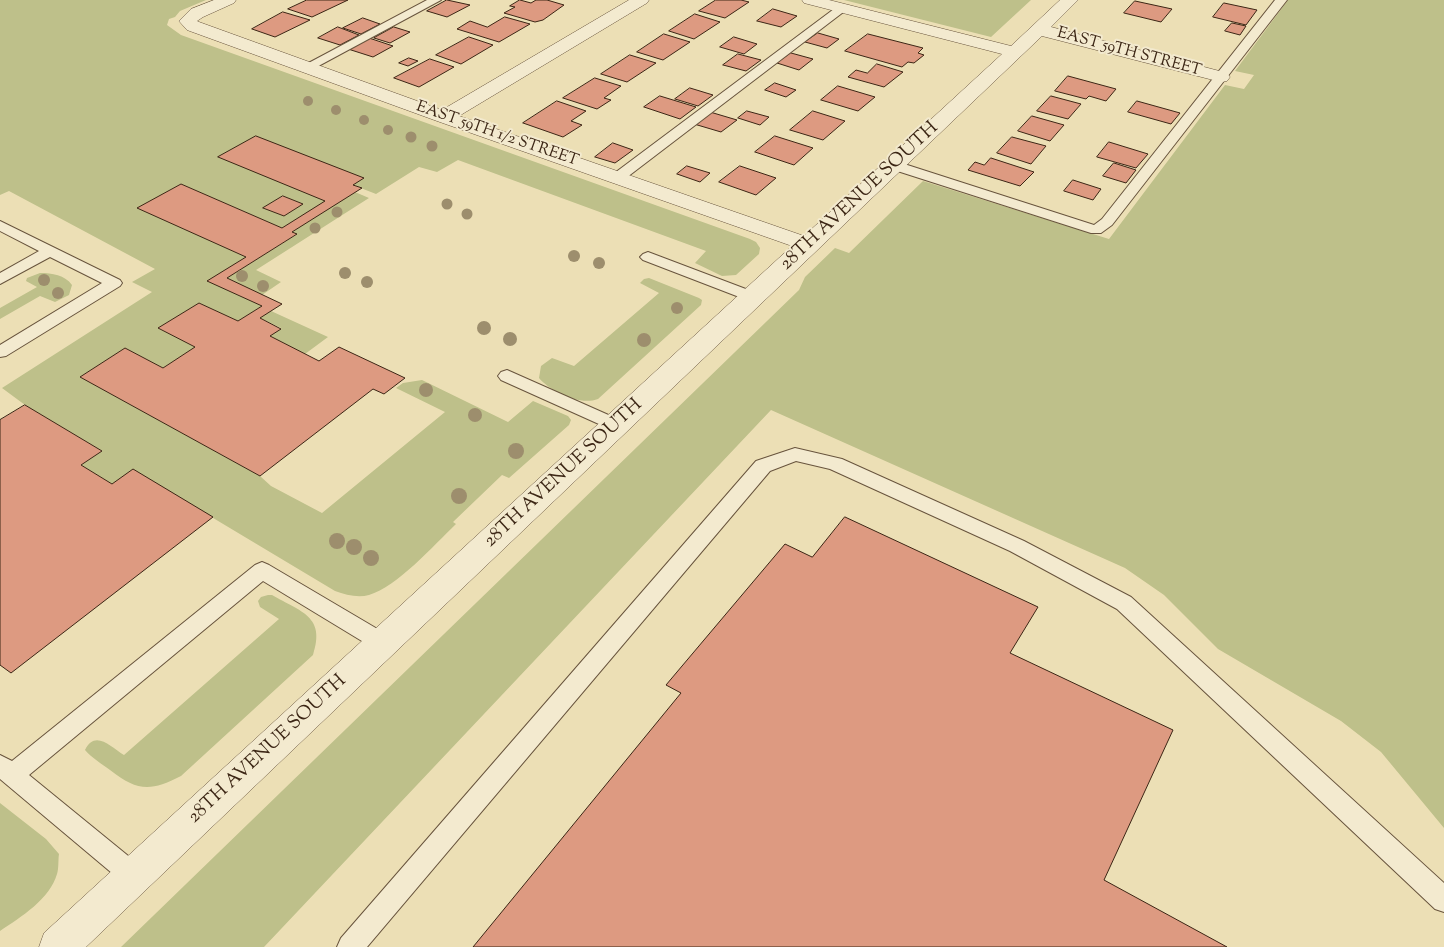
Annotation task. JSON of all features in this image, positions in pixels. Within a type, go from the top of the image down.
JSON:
[{"type":"street","name":"EAST 59TH 1/2 STREET","points":[[228,0],[197,13],[187,21],[193,26],[444,117],[809,245]]},
{"type":"street","points":[[444,117],[641,0]]},
{"type":"street","points":[[810,0],[1014,52]]},
{"type":"street","name":"28TH AVENUE SOUTH","points":[[58,947],[1070,0]]},
{"type":"street","name":"EAST 59TH STREET","points":[[1038,29],[1221,77]]},
{"type":"lane","points":[[307,67],[435,0]]},
{"type":"lane","points":[[893,165],[1096,230],[1107,222],[1281,0]]},
{"type":"lane","points":[[617,178],[842,8]]},
{"type":"lane","points":[[0,225],[114,283],[0,352]]},
{"type":"lane","points":[[0,279],[50,250]]},
{"type":"lane","points":[[648,257],[753,297]]},
{"type":"lane","points":[[506,376],[616,425]]},
{"type":"lane","points":[[350,947],[763,466],[795,454],[835,464],[1017,546],[1124,603],[1444,900]]},
{"type":"lane","points":[[134,876],[6,770],[262,570],[383,643]]},
{"type":"green space","points":[[0,0],[206,0],[180,11],[175,17],[169,19],[167,25],[181,35],[750,239],[756,242],[760,248],[759,254],[736,275],[722,276],[695,263],[706,251],[458,160],[437,172],[419,167],[376,194],[353,185],[282,228],[181,184],[138,208],[246,257],[208,281],[262,306],[238,321],[199,303],[158,328],[195,347],[163,368],[125,348],[80,377],[260,476],[271,486],[322,513],[445,412],[396,388],[403,383],[422,380],[508,422],[533,401],[568,416],[571,420],[569,425],[509,478],[502,475],[453,522],[456,524],[403,575],[380,591],[365,596],[356,596],[335,591],[133,470],[112,484],[81,465],[102,451],[25,405],[2,388],[152,292],[132,282],[155,269],[9,191],[0,195]],"holes":[[[283,196],[303,204],[284,216],[264,208]]]},
{"type":"green space","points":[[844,0],[1031,0],[991,37]]},
{"type":"green space","points":[[1288,0],[1444,0],[1444,828],[1381,752],[1341,721],[1218,649],[1164,595],[1125,568],[771,410],[264,947],[121,947],[799,290],[805,277],[835,248],[849,253],[923,181],[1109,239],[1225,85],[1244,89],[1254,75],[1235,71]]},
{"type":"green space","points":[[355,192],[369,198],[256,270],[281,282],[262,295],[227,278],[296,235],[292,232]]},
{"type":"green space","points":[[40,273],[54,274],[66,279],[72,285],[69,295],[55,302],[40,296],[0,319],[0,308],[37,287],[26,281],[27,278]]},
{"type":"green space","points":[[649,278],[699,298],[702,300],[701,305],[598,399],[583,401],[566,396],[558,393],[539,378],[541,366],[552,358],[574,366],[659,293],[640,283],[644,279]]},
{"type":"green space","points":[[271,311],[328,337],[305,354],[270,336],[281,328],[260,318]]},
{"type":"green space","points":[[272,595],[301,611],[313,623],[316,632],[316,642],[313,655],[181,776],[152,787],[136,785],[120,777],[85,750],[89,744],[98,740],[109,744],[124,755],[279,619],[260,607],[258,601],[261,597]]},
{"type":"green space","points":[[0,803],[46,839],[59,854],[57,874],[48,891],[34,907],[0,931]]},
{"type":"building","points":[[307,0],[348,0],[312,17],[288,9]]},
{"type":"building","points":[[447,0],[470,5],[447,17],[427,11]]},
{"type":"building","points":[[520,0],[531,3],[536,0],[547,0],[564,5],[543,20],[535,22],[504,13],[515,7],[510,6]]},
{"type":"building","points":[[716,0],[741,0],[749,2],[725,18],[699,11]]},
{"type":"building","points":[[1135,1],[1172,9],[1161,22],[1124,13]]},
{"type":"building","points":[[1224,3],[1257,10],[1246,25],[1213,17]]},
{"type":"building","points":[[773,9],[797,16],[781,27],[757,21]]},
{"type":"building","points":[[283,12],[310,20],[275,37],[252,29]]},
{"type":"building","points":[[695,14],[720,22],[694,39],[669,31]]},
{"type":"building","points":[[505,17],[530,24],[499,42],[457,29],[470,21],[487,27]]},
{"type":"building","points":[[363,18],[380,24],[361,34],[343,28]]},
{"type":"building","points":[[1232,23],[1246,26],[1240,35],[1225,31]]},
{"type":"building","points":[[338,27],[359,35],[340,45],[318,38]]},
{"type":"building","points":[[394,27],[410,32],[390,43],[374,38]]},
{"type":"building","points":[[818,33],[839,39],[827,48],[805,42]]},
{"type":"building","points":[[664,34],[690,42],[663,60],[637,52]]},
{"type":"building","points":[[868,34],[923,48],[918,53],[924,55],[914,63],[908,62],[902,67],[845,51]]},
{"type":"building","points":[[469,37],[493,45],[461,64],[436,55]]},
{"type":"building","points":[[734,37],[757,44],[744,54],[720,47]]},
{"type":"building","points":[[369,38],[393,46],[373,57],[348,49]]},
{"type":"building","points":[[791,53],[813,59],[799,70],[777,63]]},
{"type":"building","points":[[738,54],[761,60],[746,71],[723,65]]},
{"type":"building","points":[[630,55],[656,63],[627,82],[601,74]]},
{"type":"building","points":[[409,58],[418,61],[408,66],[399,63]]},
{"type":"building","points":[[430,59],[454,67],[419,87],[394,78]]},
{"type":"building","points":[[877,64],[903,72],[884,87],[848,77],[856,70],[867,73]]},
{"type":"building","points":[[1068,76],[1116,89],[1106,101],[1089,96],[1086,99],[1055,91]]},
{"type":"building","points":[[595,78],[621,86],[604,98],[611,100],[597,109],[563,98]]},
{"type":"building","points":[[775,83],[796,90],[786,97],[765,90]]},
{"type":"building","points":[[838,86],[875,97],[858,111],[821,100]]},
{"type":"building","points":[[690,88],[713,95],[698,106],[675,99]]},
{"type":"building","points":[[660,96],[696,107],[680,119],[644,107]]},
{"type":"building","points":[[1051,96],[1081,104],[1068,119],[1037,111]]},
{"type":"building","points":[[557,101],[586,111],[571,121],[582,125],[563,137],[523,123]]},
{"type":"building","points":[[1137,101],[1180,113],[1171,124],[1128,112]]},
{"type":"building","points":[[747,111],[769,117],[760,125],[738,118]]},
{"type":"building","points":[[813,111],[845,121],[823,140],[790,130]]},
{"type":"building","points":[[710,112],[737,120],[721,132],[694,124]]},
{"type":"building","points":[[1032,116],[1064,125],[1050,141],[1018,131]]},
{"type":"building","points":[[256,136],[364,178],[353,185],[362,188],[292,232],[297,234],[227,278],[282,304],[260,318],[281,329],[270,336],[319,361],[339,347],[405,378],[384,394],[373,389],[260,476],[80,377],[125,348],[163,368],[195,347],[158,328],[199,303],[238,321],[262,306],[207,281],[246,257],[137,208],[181,184],[282,228],[325,201],[218,157]]},
{"type":"building","points":[[775,136],[813,148],[794,165],[755,152]]},
{"type":"building","points":[[1012,137],[1046,146],[1031,164],[997,153]]},
{"type":"building","points":[[1109,142],[1148,154],[1136,168],[1097,157]]},
{"type":"building","points":[[613,143],[633,150],[615,163],[595,157]]},
{"type":"building","points":[[991,158],[1034,172],[1020,186],[968,170],[975,162],[984,165]]},
{"type":"building","points":[[1114,163],[1136,170],[1126,183],[1103,176]]},
{"type":"building","points":[[687,166],[710,173],[700,182],[677,174]]},
{"type":"building","points":[[740,166],[776,178],[756,195],[719,182]]},
{"type":"building","points":[[1073,180],[1101,189],[1093,200],[1064,191]]},
{"type":"building","points":[[283,196],[303,204],[284,216],[263,208]]},
{"type":"building","points":[[25,405],[102,451],[81,465],[112,484],[133,469],[213,517],[11,673],[0,665],[0,420]]},
{"type":"building","points":[[845,517],[1038,607],[1010,653],[1173,730],[1104,880],[1227,947],[473,947],[681,693],[666,685],[785,544],[812,557]]}]
